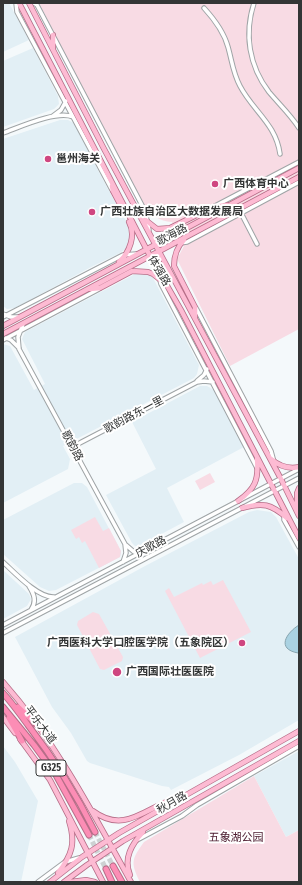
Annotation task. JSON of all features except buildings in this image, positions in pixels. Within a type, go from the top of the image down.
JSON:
[{"type":"highway","name":"平乐大道","points":[[3,694],[62,772],[96,832]]},
{"type":"highway","points":[[7,698],[36,724]]},
{"type":"highway","points":[[3,708],[22,741]]},
{"type":"highway","name":"平乐大道","points":[[3,708],[34,744],[56,775],[89,835]]},
{"type":"highway","points":[[113,866],[122,882]]},
{"type":"highway","points":[[106,869],[112,882]]},
{"type":"main road","name":"体强路","points":[[17,3],[22,8],[146,249],[209,363],[299,538]]},
{"type":"main road","name":"体强路","points":[[29,3],[159,252],[267,455],[298,510]]},
{"type":"main road","points":[[53,36],[53,50]]},
{"type":"main road","name":"歌海路","points":[[3,326],[299,168]]},
{"type":"main road","name":"歌海路","points":[[4,338],[23,324],[299,178]]},
{"type":"main road","points":[[110,180],[113,191],[131,226],[132,233],[126,254],[114,267]]},
{"type":"main road","points":[[139,214],[157,229],[170,228],[213,207],[230,204]]},
{"type":"main road","points":[[191,235],[182,242],[176,252],[174,266],[195,307],[195,318]]},
{"type":"main road","points":[[89,289],[100,288],[132,271],[148,272],[160,280],[168,288]]},
{"type":"main road","points":[[238,501],[250,492],[256,481],[256,455]]},
{"type":"main road","points":[[267,455],[274,461],[286,467],[299,468]]},
{"type":"main road","points":[[298,510],[299,488]]},
{"type":"main road","points":[[242,508],[253,505],[266,505],[274,508],[290,521]]},
{"type":"main road","points":[[3,682],[22,703],[62,760],[132,882]]},
{"type":"main road","points":[[3,717],[50,780],[103,882]]},
{"type":"main road","name":"秋月路","points":[[50,882],[82,857],[108,840],[299,731]]},
{"type":"main road","name":"秋月路","points":[[64,882],[92,861],[147,827],[299,741]]},
{"type":"main road","points":[[91,809],[104,818],[123,821],[133,819],[167,801],[186,795]]},
{"type":"main road","points":[[55,878],[70,853],[73,839],[66,810]]},
{"type":"main road","points":[[132,882],[128,870],[128,855],[134,842],[147,827]]},
{"type":"main road","points":[[70,882],[95,882]]},
{"type":"street","points":[[17,3],[17,12],[113,191]]},
{"type":"street","points":[[34,3],[37,5],[145,211],[149,233]]},
{"type":"street","points":[[254,3],[250,17],[249,43],[254,65],[269,92],[288,112],[299,128]]},
{"type":"street","points":[[204,8],[218,25],[223,34],[228,46],[234,74],[248,99],[271,128],[276,138],[280,154]]},
{"type":"street","points":[[53,116],[61,110],[67,97]]},
{"type":"street","points":[[3,133],[53,116],[66,115],[80,121]]},
{"type":"street","points":[[213,207],[299,162]]},
{"type":"street","points":[[175,243],[186,242],[299,182]]},
{"type":"street","points":[[241,213],[257,244]]},
{"type":"street","points":[[4,316],[123,254],[137,254]]},
{"type":"street","points":[[158,271],[161,284],[257,468]]},
{"type":"street","points":[[4,338],[19,332],[100,288]]},
{"type":"street","points":[[195,307],[271,451],[276,469]]},
{"type":"street","points":[[4,316],[19,318]]},
{"type":"street","name":"歌韵路","points":[[19,349],[17,341],[23,324]]},
{"type":"street","name":"歌韵路","points":[[4,338],[11,340],[19,349],[125,544]]},
{"type":"street","name":"歌韵路东一里","points":[[197,382],[206,370],[209,363]]},
{"type":"street","name":"歌韵路东一里","points":[[72,447],[197,382],[204,381],[219,384]]},
{"type":"street","name":"庆歌路","points":[[3,625],[281,479],[299,468]]},
{"type":"street","name":"庆歌路","points":[[3,633],[299,478]]},
{"type":"street","points":[[283,506],[284,520],[299,547]]},
{"type":"street","points":[[218,512],[222,519]]},
{"type":"street","points":[[125,544],[134,552],[138,553],[143,551]]},
{"type":"street","points":[[123,562],[126,553],[125,544]]},
{"type":"street","points":[[3,562],[27,584],[46,596],[58,596]]},
{"type":"street","points":[[27,584],[35,599],[33,607],[30,611]]},
{"type":"street","points":[[134,842],[182,816],[197,805],[299,746]]},
{"type":"street","points":[[38,882],[65,862],[82,857]]},
{"type":"shaded area","points":[[3,3],[9,3],[29,40],[3,52]]},
{"type":"shaded area","points":[[33,48],[58,96],[59,104],[54,109],[3,127],[3,61]]},
{"type":"shaded area","points":[[60,120],[68,120],[74,123],[103,180],[130,228],[130,238],[127,248],[120,253],[15,308],[7,309],[3,306],[3,139]]},
{"type":"shaded area","points":[[135,274],[147,274],[153,278],[199,365],[197,374],[194,378],[63,446],[70,459],[68,469],[3,503],[3,344],[10,346],[34,390],[45,384],[22,339],[25,332]]},
{"type":"shaded area","points":[[200,386],[207,386],[214,390],[244,447],[167,488],[184,522],[139,546],[135,546],[106,495],[156,469],[132,422]]},
{"type":"shaded area","points":[[74,483],[82,483],[87,487],[121,551],[121,554],[120,557],[56,590],[49,591],[40,587],[3,554],[3,520]]},
{"type":"shaded area","points":[[257,510],[271,512],[276,517],[299,559],[299,720],[239,755],[171,790],[169,787],[87,761],[71,733],[52,707],[15,637],[145,566],[249,512]]},
{"type":"shaded area","points":[[3,570],[29,594],[31,599],[27,606],[3,619]]},
{"type":"shaded area","points":[[3,746],[15,762],[38,801],[21,882],[3,882]]},
{"type":"shaded area","points":[[299,751],[299,830],[286,837],[254,776]]},
{"type":"green space","name":"广西体育中心","points":[[39,3],[299,3],[299,329],[230,366],[177,259],[184,246],[172,222],[156,217],[144,205],[110,144]]},
{"type":"green space","points":[[210,473],[215,482],[200,490],[195,481]]},
{"type":"green space","points":[[95,517],[103,531],[109,528],[121,551],[120,557],[99,568],[85,541],[82,543],[79,537],[76,539],[71,530]]},
{"type":"green space","points":[[223,580],[251,632],[200,658],[165,591],[169,588],[174,597],[202,583],[203,585],[211,581],[213,585]]},
{"type":"green space","points":[[93,612],[99,614],[123,657],[122,661],[104,670],[100,669],[77,625],[78,621]]},
{"type":"green space","name":"五象湖公园","points":[[254,776],[286,837],[299,830],[299,882],[140,882],[135,870],[134,861],[144,842]]},
{"type":"water","points":[[299,625],[298,653],[287,648],[285,640],[290,632]]},
{"type":"tunnel","points":[[95,832],[113,866]]},
{"type":"tunnel","points":[[89,835],[106,869]]},
{"type":"place","name":"邕州海关","points":[[48,159]]},
{"type":"place","name":"广西体育中心","points":[[215,184]]},
{"type":"place","name":"广西壮族自治区大数据发展局","points":[[92,212]]},
{"type":"place","name":"广西医科大学口腔医学院（五象院区）","points":[[242,643]]},
{"type":"place","name":"广西国际壮医医院","points":[[117,672]]}]
